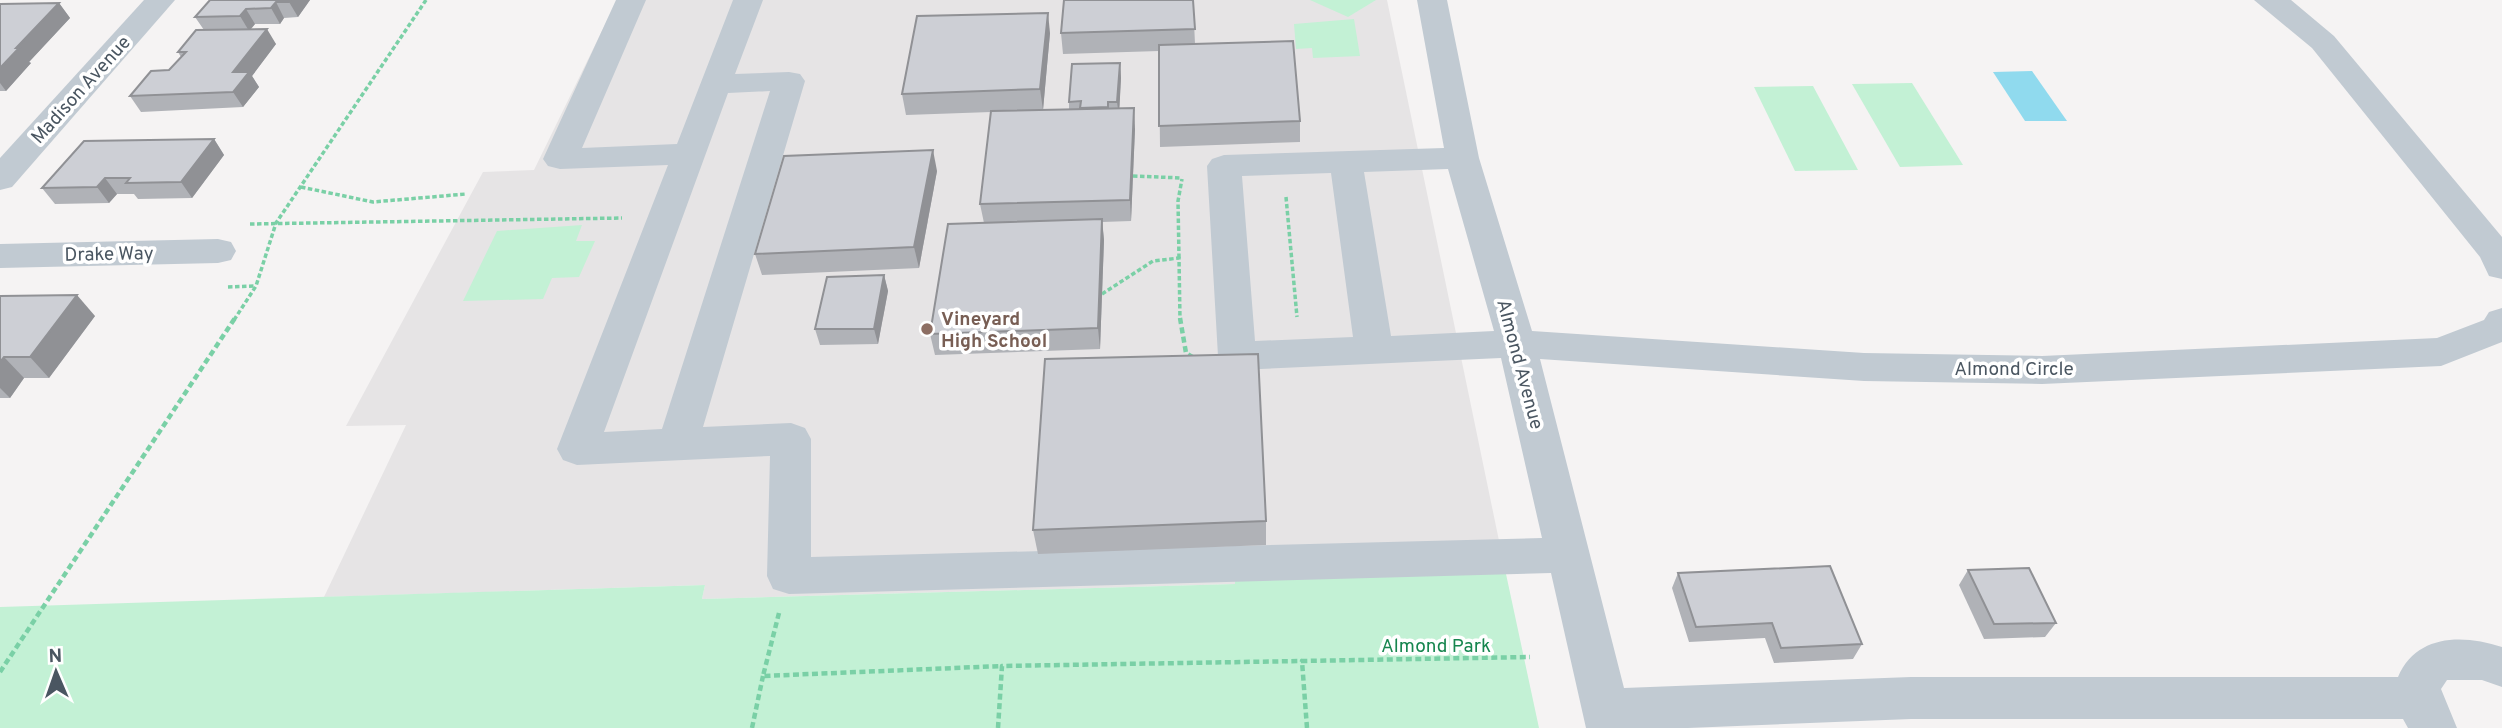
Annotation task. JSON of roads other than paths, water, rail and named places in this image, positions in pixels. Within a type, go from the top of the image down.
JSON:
[{"type":"street","name":"Madison Avenue","points":[[0,179],[160,0]]},
{"type":"street","points":[[631,0],[560,159],[689,154]]},
{"type":"street","points":[[748,0],[577,449],[791,439],[789,576],[1569,555]]},
{"type":"street","name":"Almond Avenue","points":[[1432,0],[1462,158],[1517,344],[1608,719]]},
{"type":"street","points":[[2269,0],[2278,4],[2323,42],[2496,253],[2502,267]]},
{"type":"street","points":[[678,444],[789,81],[716,84]]},
{"type":"street","points":[[1462,158],[1224,166],[1237,355],[1517,344]]},
{"type":"street","points":[[1346,162],[1374,349]]},
{"type":"street","name":"Drake Way","points":[[0,256],[218,251]]},
{"type":"street","name":"Almond Circle","points":[[1517,344],[1864,367],[2042,370],[2441,352],[2500,328],[2502,321]]},
{"type":"street","points":[[1608,719],[1911,698],[2425,713],[2418,679],[2427,665],[2445,658],[2469,657],[2502,667]]},
{"type":"water","points":[[2032,71],[2067,121],[2025,121],[1993,72]]},
{"type":"place","name":"Vineyard High School","points":[[927,329]]},
{"type":"park label","name":"Almond Park","points":[[1436,645]]}]
